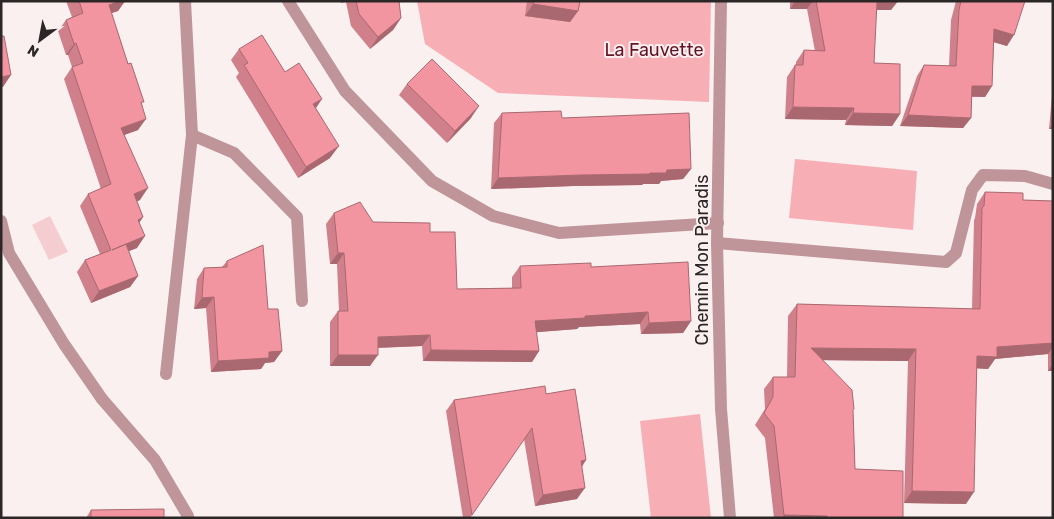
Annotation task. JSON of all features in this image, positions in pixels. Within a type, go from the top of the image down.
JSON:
[{"type":"street","points":[[166,374],[192,135],[185,1]]},
{"type":"street","points":[[288,1],[345,92],[432,181],[493,216],[559,233],[718,223]]},
{"type":"street","name":"Chemin Mon Paradis","points":[[721,1],[717,243],[721,410],[730,518]]},
{"type":"street","points":[[192,135],[234,153],[297,217],[302,301]]},
{"type":"street","points":[[717,243],[946,262],[956,253],[972,190],[983,176],[1025,176],[1053,184]]},
{"type":"street","points":[[1,221],[9,253],[64,344],[102,399],[155,460],[188,518]]},
{"type":"green space","name":"La Fauvette","points":[[417,1],[711,1],[709,102],[498,93],[425,44]]},
{"type":"green space","points":[[795,159],[917,171],[913,230],[789,218]]},
{"type":"green space","points":[[700,414],[711,518],[651,518],[640,421]]},
{"type":"shaded area","points":[[50,216],[68,252],[49,260],[32,225]]},
{"type":"building","points":[[79,1],[120,1],[109,5],[128,64],[131,63],[144,102],[141,102],[146,119],[121,128],[148,188],[134,194],[143,217],[138,220],[145,236],[126,244],[138,276],[99,291],[85,260],[111,250],[88,194],[111,184],[72,67],[83,63],[66,20],[83,13]]},
{"type":"building","points":[[356,1],[399,1],[401,18],[378,37],[359,14]]},
{"type":"building","points":[[534,1],[580,1],[578,11],[533,4]]},
{"type":"building","points":[[816,1],[882,1],[877,2],[874,63],[900,64],[900,114],[853,113],[854,108],[793,107],[795,65],[803,65],[804,50],[825,51]]},
{"type":"building","points":[[961,1],[1025,1],[1014,35],[994,29],[992,86],[972,86],[971,118],[908,115],[924,65],[956,66]]},
{"type":"building","points":[[262,35],[285,72],[299,63],[322,99],[313,104],[339,146],[306,167],[244,65],[248,63],[239,49]]},
{"type":"building","points":[[1,36],[4,36],[11,75],[1,77]]},
{"type":"building","points":[[432,59],[479,106],[455,131],[407,84]]},
{"type":"building","points":[[561,111],[562,118],[689,113],[691,169],[667,170],[666,173],[649,174],[498,178],[502,113]]},
{"type":"building","points":[[985,192],[1023,193],[1023,200],[1053,201],[1053,343],[997,347],[997,357],[977,356],[974,492],[912,491],[916,349],[811,348],[852,390],[855,469],[903,471],[903,518],[827,518],[827,516],[784,515],[774,426],[764,413],[773,397],[773,377],[795,377],[797,304],[980,309],[982,208],[984,206]]},
{"type":"building","points":[[360,202],[373,222],[430,223],[430,232],[455,232],[457,289],[521,288],[520,266],[591,263],[591,267],[688,262],[691,321],[649,323],[648,312],[535,321],[539,351],[431,350],[430,335],[378,337],[378,355],[338,355],[338,311],[348,311],[344,253],[338,253],[334,213]]},
{"type":"building","points":[[263,245],[268,309],[278,309],[282,351],[269,352],[269,358],[218,361],[214,297],[202,298],[204,268],[227,267],[227,261]]},
{"type":"building","points":[[545,386],[546,394],[575,389],[586,460],[581,461],[585,488],[543,495],[532,428],[472,515],[454,400]]},
{"type":"building","points":[[164,509],[164,518],[91,518],[91,510]]}]
